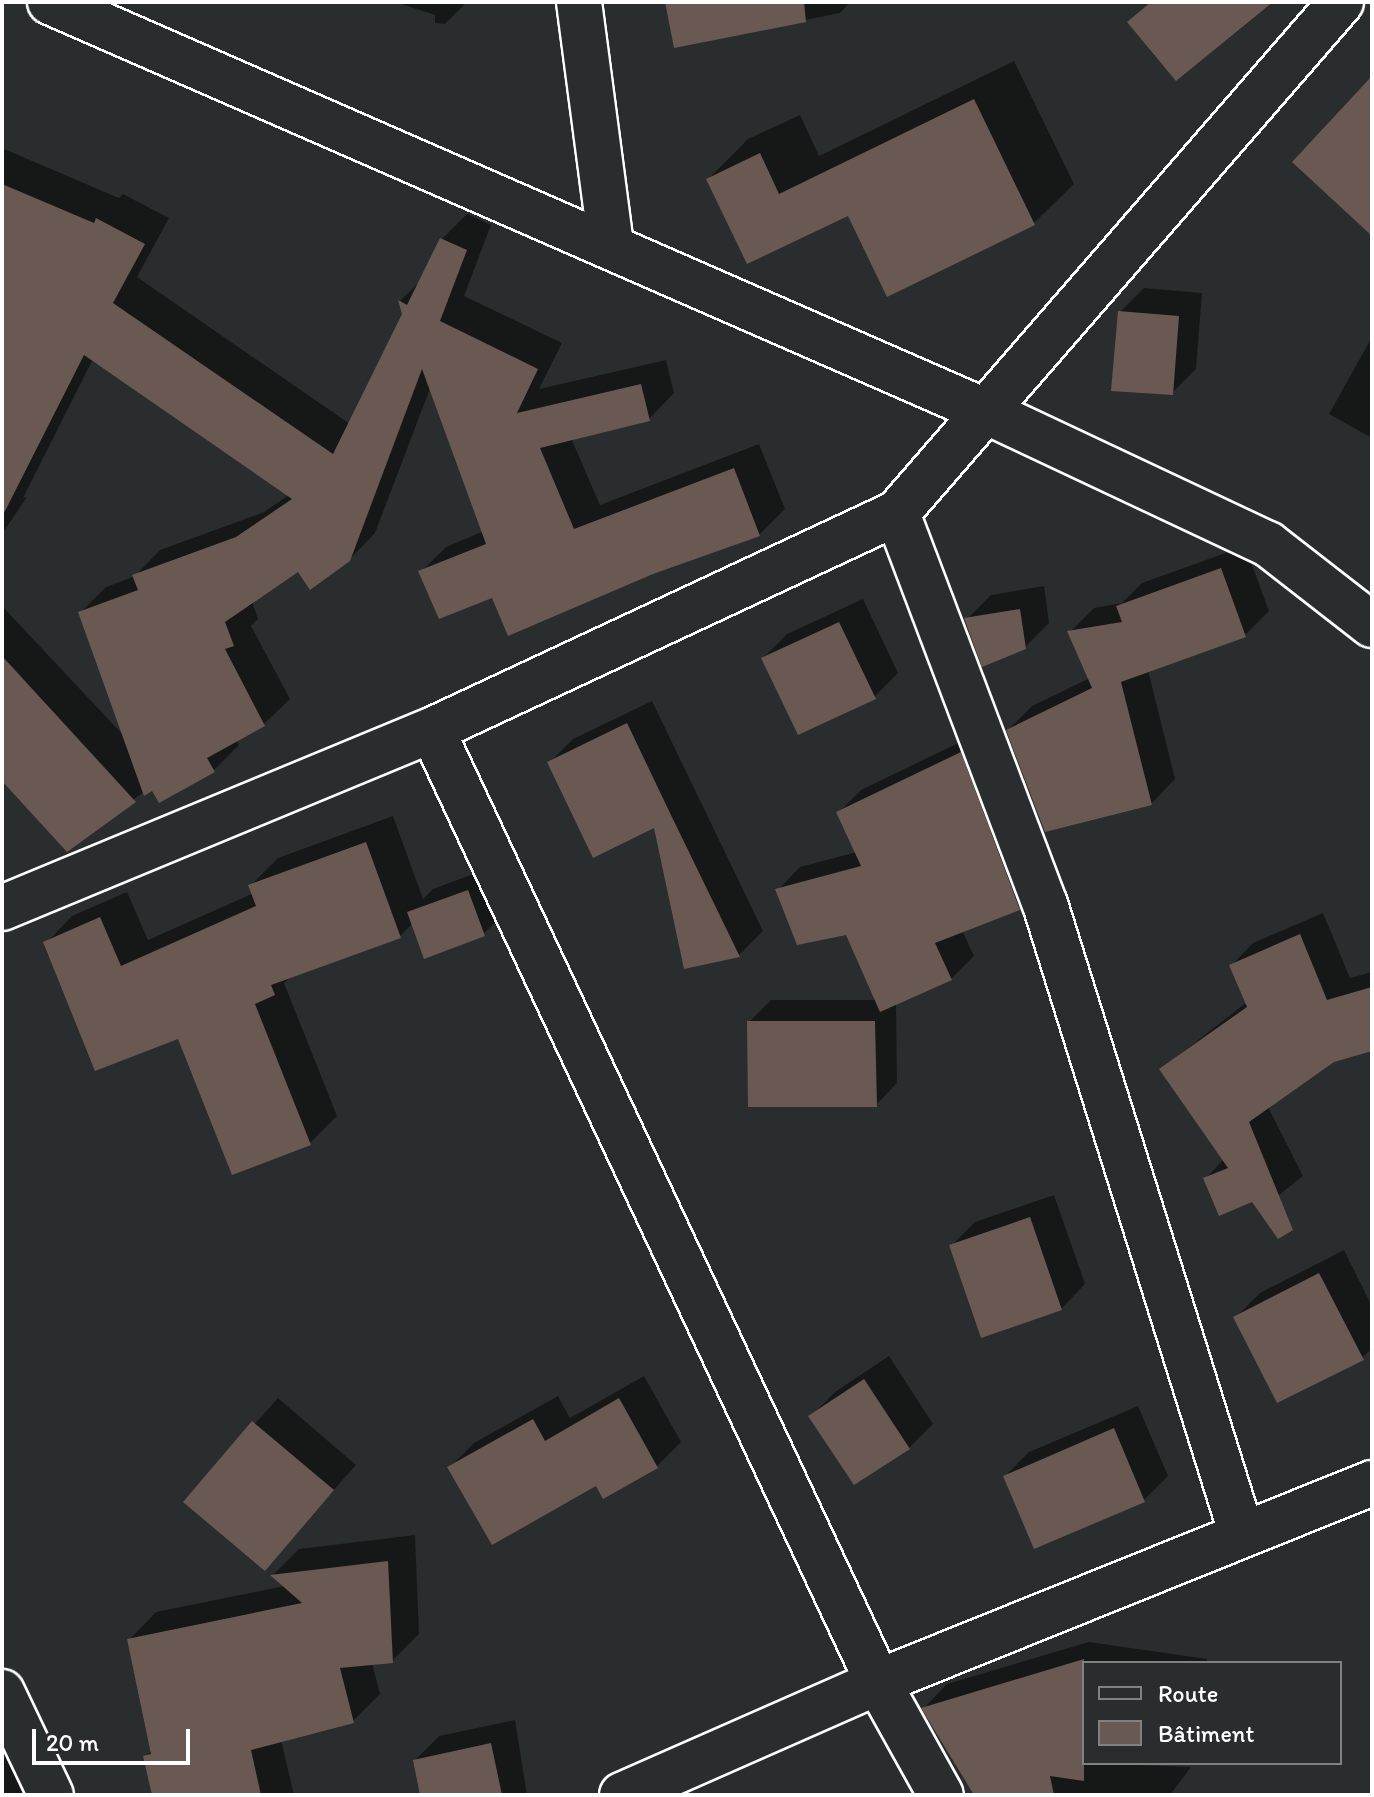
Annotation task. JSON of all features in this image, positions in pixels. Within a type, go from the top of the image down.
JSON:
[{"type":"street","points":[[50,2],[985,411],[1268,544],[1372,625]]},
{"type":"street","points":[[579,2],[611,246]]},
{"type":"street","points":[[2,908],[432,730],[897,513],[1341,2]]},
{"type":"street","points":[[897,513],[1045,904],[1242,1535]]},
{"type":"street","points":[[432,730],[878,1682],[941,1795]]},
{"type":"street","points":[[622,1795],[878,1682],[1372,1483]]},
{"type":"street","points":[[2,1692],[51,1795]]},
{"type":"building","points":[[665,2],[804,2],[806,22],[674,48]]},
{"type":"building","points":[[1151,2],[1273,2],[1176,81],[1127,22]]},
{"type":"building","points":[[1372,76],[1372,236],[1292,162]]},
{"type":"building","points":[[974,99],[1035,225],[887,297],[848,216],[747,264],[706,179],[760,153],[779,194]]},
{"type":"building","points":[[2,184],[94,223],[96,218],[145,244],[113,303],[333,454],[402,314],[398,300],[407,305],[440,238],[467,250],[440,321],[538,369],[517,413],[641,384],[650,421],[540,448],[574,529],[734,468],[760,536],[653,574],[508,636],[492,598],[439,619],[418,571],[486,544],[422,369],[350,561],[310,590],[298,572],[225,622],[234,646],[225,649],[265,726],[207,758],[215,772],[159,803],[152,791],[144,796],[78,612],[138,590],[132,575],[236,537],[292,499],[84,355],[2,517]]},
{"type":"building","points":[[1118,311],[1179,316],[1173,395],[1111,391]]},
{"type":"building","points":[[1221,568],[1246,637],[1121,682],[1152,805],[1045,832],[1006,730],[1092,688],[1067,631],[1122,622],[1116,606]]},
{"type":"building","points":[[1020,609],[1026,649],[982,667],[964,618]]},
{"type":"building","points":[[839,622],[876,699],[798,735],[761,658]]},
{"type":"building","points":[[2,656],[136,802],[67,852],[2,781]]},
{"type":"building","points":[[627,723],[740,957],[684,969],[654,828],[593,858],[547,762]]},
{"type":"building","points":[[961,752],[1020,910],[935,943],[952,980],[880,1012],[846,935],[797,945],[775,889],[861,866],[836,812]]},
{"type":"building","points":[[366,842],[401,938],[271,985],[275,995],[255,1004],[311,1145],[232,1175],[178,1039],[95,1071],[43,942],[100,917],[121,966],[256,906],[248,885]]},
{"type":"building","points":[[468,890],[485,936],[424,959],[407,912]]},
{"type":"building","points":[[1300,934],[1327,1000],[1372,987],[1372,1051],[1334,1062],[1249,1122],[1293,1230],[1278,1239],[1252,1202],[1219,1216],[1203,1178],[1228,1168],[1159,1069],[1247,1007],[1229,965]]},
{"type":"building","points":[[747,1021],[875,1021],[877,1107],[748,1107]]},
{"type":"building","points":[[1030,1217],[1062,1310],[981,1338],[949,1245]]},
{"type":"building","points":[[1319,1273],[1364,1360],[1277,1403],[1233,1317]]},
{"type":"building","points":[[864,1379],[910,1449],[854,1485],[808,1416]]},
{"type":"building","points":[[619,1398],[658,1468],[603,1499],[596,1486],[492,1545],[447,1467],[533,1419],[545,1441]]},
{"type":"building","points":[[252,1421],[334,1490],[265,1571],[183,1502]]},
{"type":"building","points":[[1114,1428],[1145,1502],[1034,1549],[1003,1476]]},
{"type":"building","points":[[388,1561],[393,1663],[340,1668],[354,1723],[251,1750],[261,1795],[152,1795],[143,1756],[151,1754],[127,1639],[302,1603],[270,1575]]},
{"type":"building","points":[[1084,1659],[1084,1781],[1050,1776],[1054,1795],[974,1795],[921,1708]]},
{"type":"building","points":[[491,1743],[502,1795],[420,1795],[413,1760]]}]
